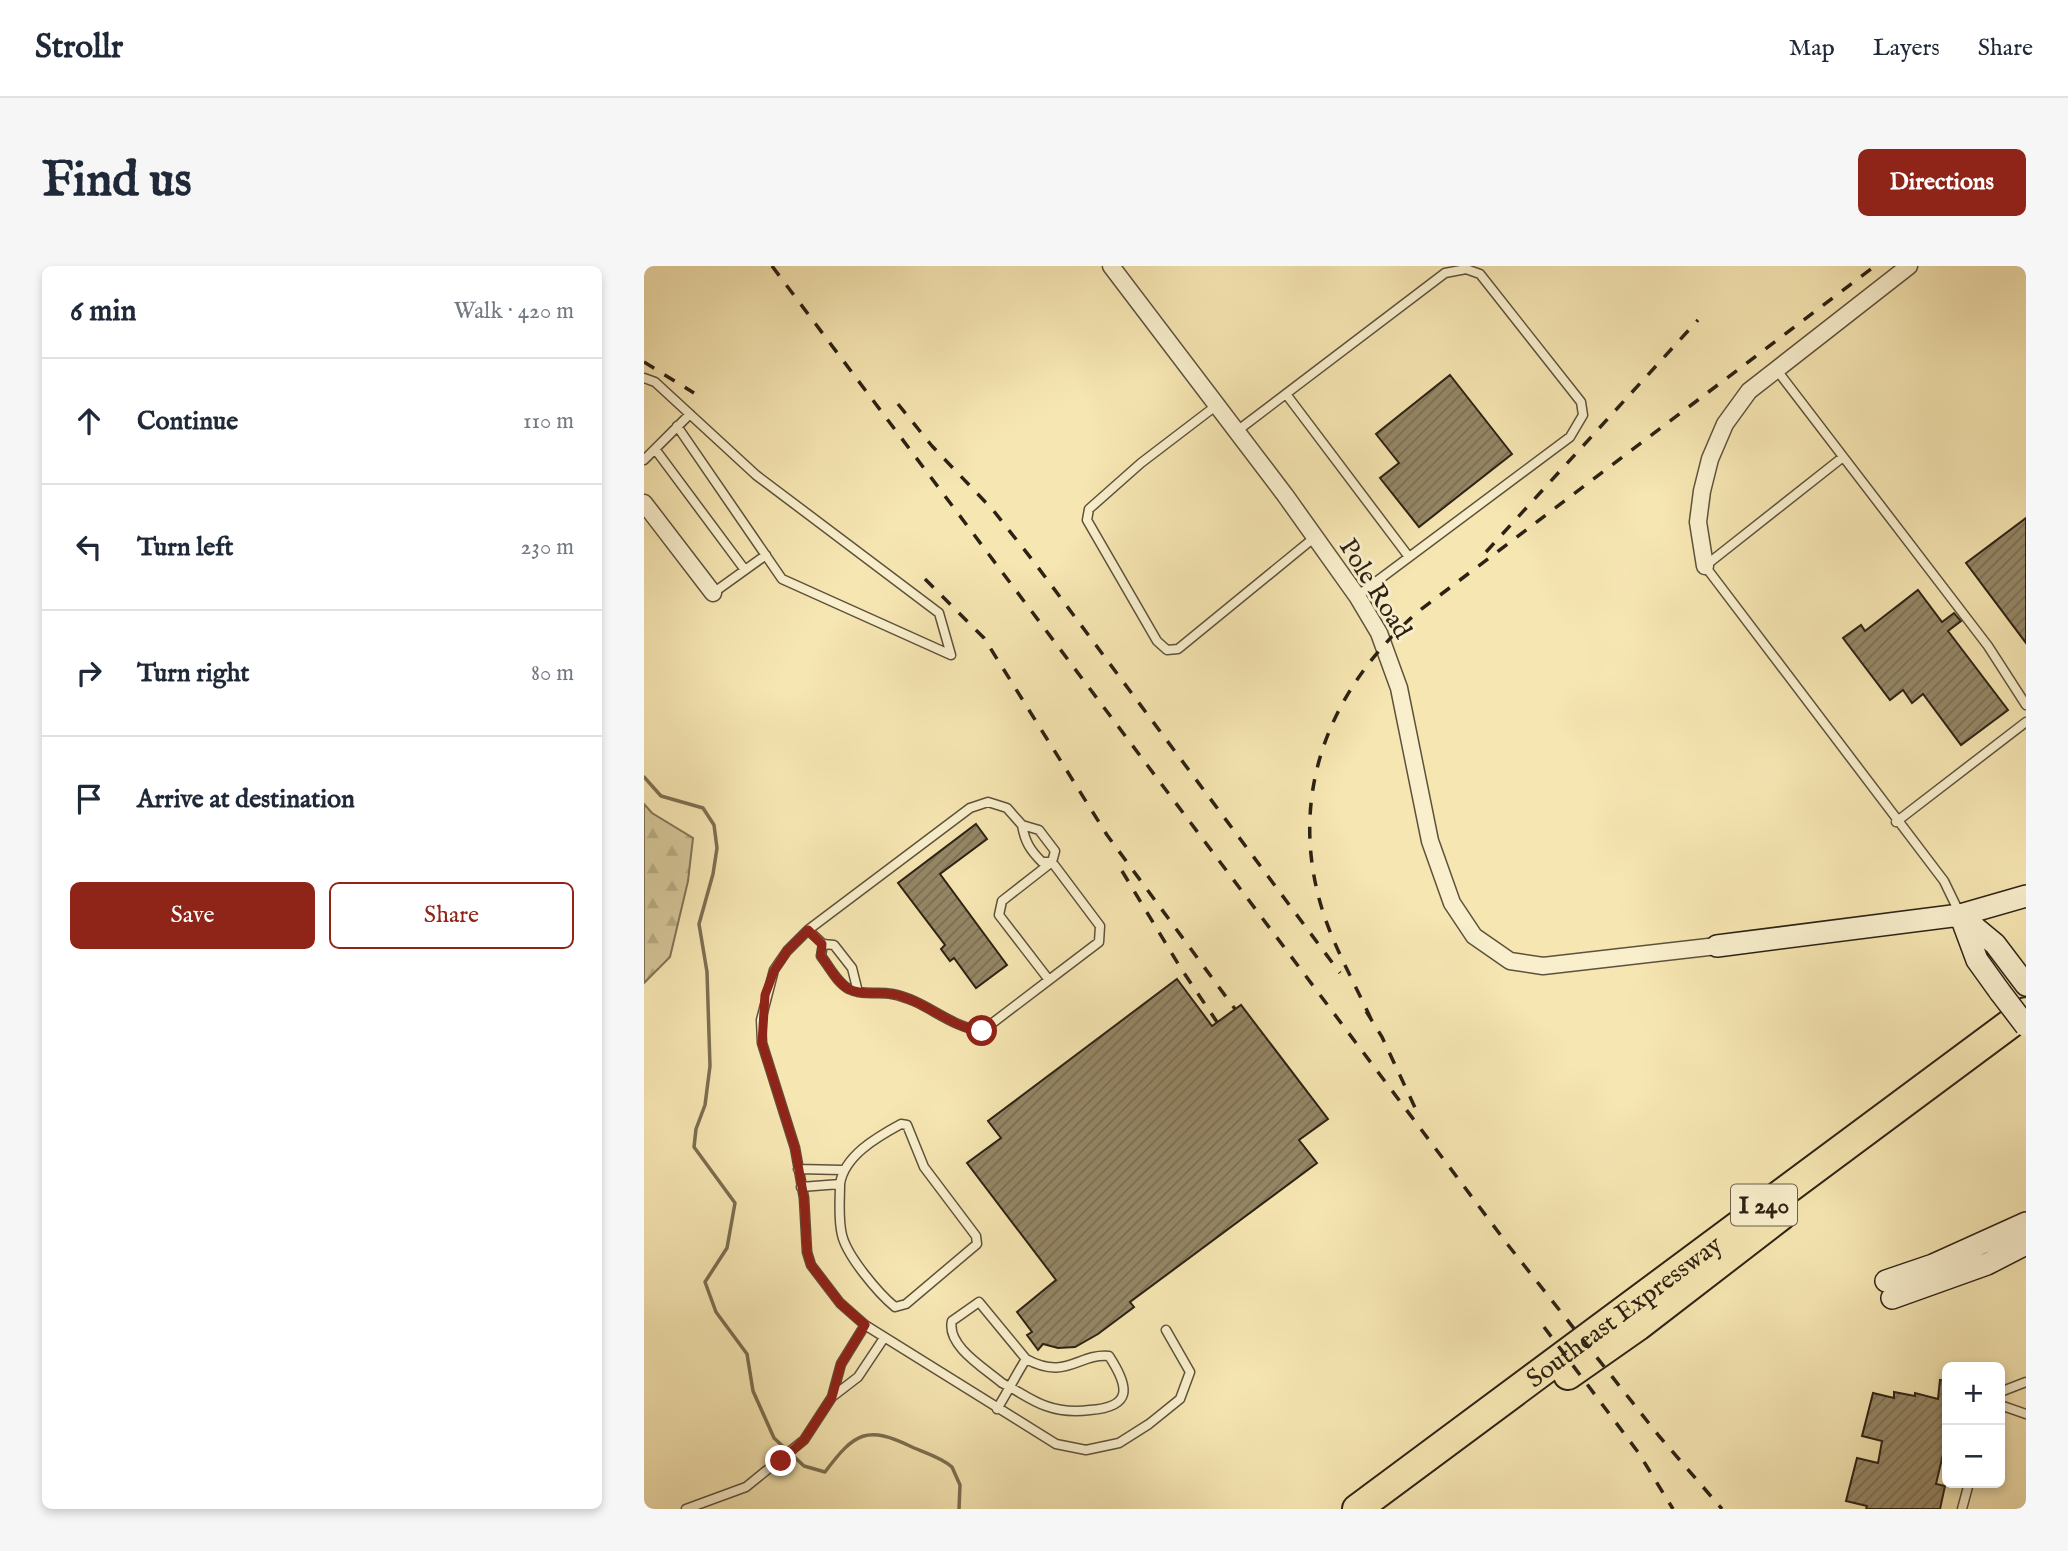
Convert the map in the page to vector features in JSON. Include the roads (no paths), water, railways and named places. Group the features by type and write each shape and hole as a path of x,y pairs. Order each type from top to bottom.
{"highway":[{"name":"Southeast Expressway","path":"1357,1509 2026,1012"},
{"name":"Southeast Expressway","path":"1389,1509 1639,1326 2026,1027"}],"main road":[{"path":"1717,947 1960,915 2026,896"},
{"path":"1960,915 1995,944 2023,981"},
{"path":"1960,915 1977,960 2026,1027"},
{"path":"2026,1223 1933,1265 1889,1289 1987,1264 2026,1244"}],"street":[{"name":"Pole Road","path":"1111,266 1315,537 1380,633 1395,671 1430,841 1452,903 1470,931 1487,948 1520,964 1557,966 1717,947"},
{"path":"1705,566 1698,522 1710,459 1725,424 1749,391 1909,266"},
{"path":"644,503 713,593"}],"lane":[{"path":"1237,431 1445,273 1466,269 1480,274 1581,402 1583,415 1570,437 1357,596"},
{"path":"1776,369 1988,646 2026,705"},
{"path":"644,377 655,382 756,475 939,613 951,655 782,579 677,426"},
{"path":"1286,394 1409,557"},
{"path":"1217,405 1132,470 1089,509 1087,520 1157,641 1167,650 1178,649 1315,537"},
{"path":"644,460 690,414"},
{"path":"655,449 745,570"},
{"path":"1843,457 1705,566 1896,822 1944,881 1960,915"},
{"path":"713,593 766,555"},
{"path":"1896,822 2026,722"},
{"path":"1052,862 1042,862 1031,851 1025,841 1022,825 1007,808 988,802 970,808 808,930 787,951 774,971 761,1020 762,1043 790,1126 801,1187 807,1252 811,1265 840,1303 865,1325 1056,1444 1086,1450 1119,1443 1181,1399 1190,1372 1166,1330"},
{"path":"1022,825 1039,830 1055,851 1052,862 1002,901 999,915 1049,980"},
{"path":"822,944 821,956 846,988 858,992 893,994 928,1007 965,1029 982,1031 1099,942 1100,926 1052,862"},
{"path":"808,930 822,944 834,945 852,968 858,992"},
{"path":"901,1124 907,1125 924,1167 976,1236 976,1244 906,1304 895,1307 885,1299 846,1247 841,1233 840,1184 842,1170 850,1160 891,1129 901,1124"},
{"path":"798,1169 842,1170"},
{"path":"801,1187 840,1184"},
{"path":"979,1301 1026,1359 1055,1368 1077,1365 1100,1355 1109,1356 1124,1387 1122,1397 1117,1406 1107,1409 1073,1412 1047,1407 1010,1387 956,1343 950,1329 952,1321 979,1301"},
{"path":"686,1509 746,1487 804,1440 832,1397 841,1364 865,1325"},
{"path":"832,1397 858,1377 884,1338"},
{"path":"998,1409 1026,1359"},
{"path":"2005,1390 2026,1382"},
{"path":"2005,1407 2026,1414"},
{"path":"1962,1509 1968,1488"}],"waterway":[{"path":"644,777 661,796 703,808 714,825 717,848 699,924 707,972 710,1066 705,1105 696,1129 694,1147 735,1203 727,1248 705,1282 716,1312 747,1354 753,1391 774,1438 804,1466 825,1472 854,1441 863,1436 884,1436 933,1456 952,1467 960,1485 959,1509"}],"railway":[{"path":"772,266 1508,1245 1659,1436 1722,1509"},
{"path":"1371,1019 1339,953 1323,912 1313,869 1310,827 1313,786 1323,747 1339,709 1361,674 1388,641 1419,611 1875,266"},
{"path":"1486,552 1698,320"},
{"path":"644,362 694,393"},
{"path":"898,404 932,446 993,510 1034,562 1340,973"},
{"path":"925,579 984,638 1107,835 1235,1009"},
{"path":"1122,871 1217,1022"},
{"path":"1366,1011 1382,1037 1418,1114"},
{"path":"1544,1327 1638,1452 1673,1509"}]}
